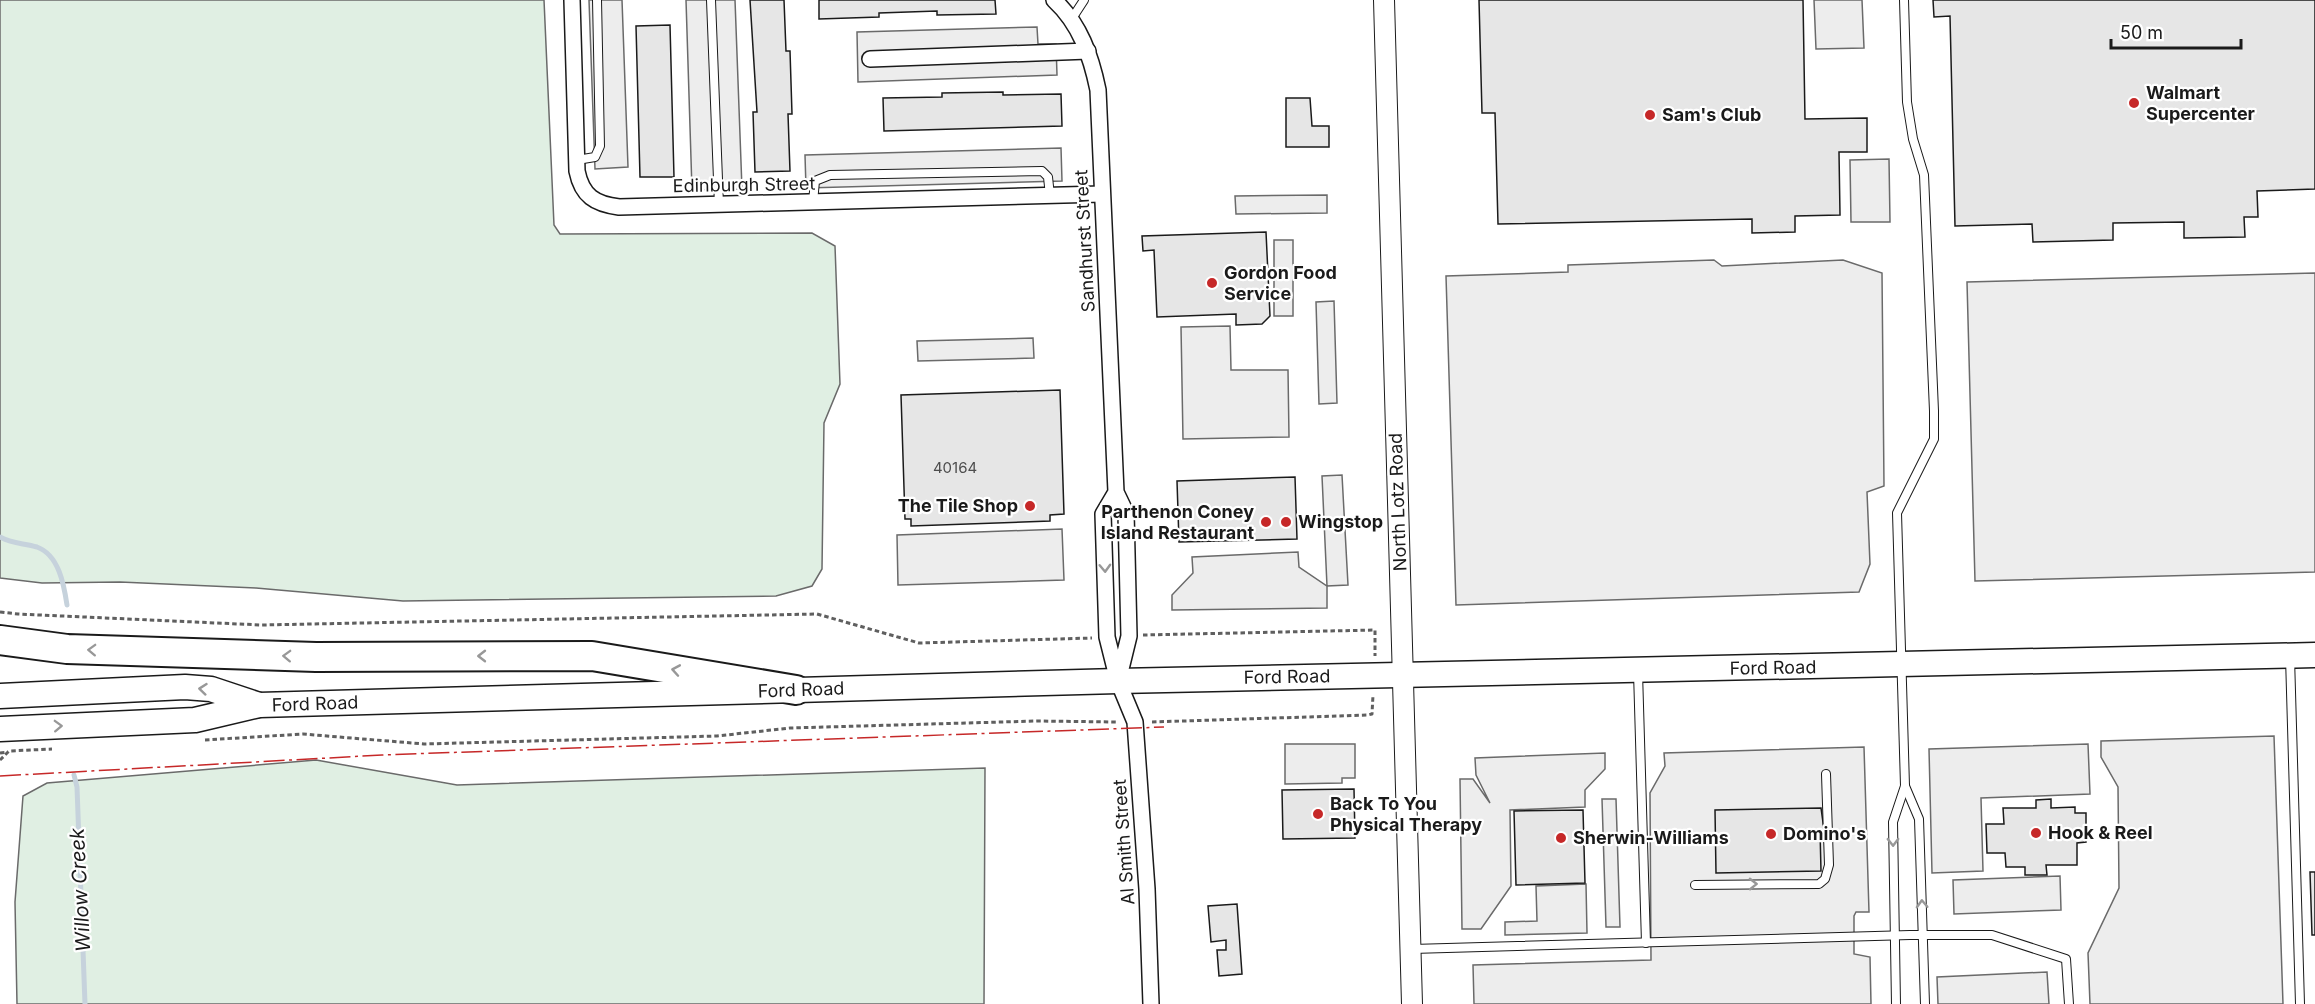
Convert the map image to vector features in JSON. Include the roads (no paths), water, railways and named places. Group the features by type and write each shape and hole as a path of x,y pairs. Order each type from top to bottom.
{"highway":[{"path":"0,640 67,649 316,657 592,656 796,690"}],"main road":[{"name":"Ford Road","path":"0,729 195,720 259,705 1118,681 2315,655"},
{"name":"Ford Road","path":"0,696 185,687 212,689 259,705"}],"street":[{"name":"Edinburgh Street","path":"572,0 577,171 582,188 591,199 604,206 1102,194"},
{"name":"Sandhurst Street","path":"1054,0 1071,20 1088,51 1098,90 1116,492 1126,513 1129,636 1118,681"},
{"name":"North Lotz Road","path":"1384,0 1412,1004"},
{"path":"870,59 1088,51"},
{"name":"Sandhurst Street","path":"1116,492 1103,514 1107,637 1118,681"},
{"name":"Al Smith Street","path":"1118,681 1135,722 1147,889 1151,1004"}],"lane":[{"path":"577,160 595,157 600,146 597,0"},
{"path":"711,0 719,205"},
{"path":"1071,20 1084,0"},
{"path":"1896,1004 1893,822 1905,786 1897,513 1934,438 1924,175 1912,139 1907,102 1904,0"},
{"path":"813,202 815,181 830,176 1042,171 1048,177 1050,196"},
{"path":"2290,656 2300,1004"},
{"path":"1638,671 1646,943"},
{"path":"1695,885 1820,884 1826,879 1829,865 1826,774"},
{"path":"1905,786 1919,819 1925,1004"},
{"path":"1411,949 1992,935 2066,958 2069,1004"}],"waterway":[{"name":"Willow Creek","path":"0,537 37,547 51,557 59,572 67,605"},
{"name":"Willow Creek","path":"74,775 77,787 85,1004"}],"place":[{"name":"Walmart Supercenter","path":"2134,103"},
{"name":"Sam's Club","path":"1650,115"},
{"name":"Gordon Food Service","path":"1212,283"},
{"name":"The Tile Shop","path":"1030,506"},
{"name":"Parthenon Coney Island Restaurant","path":"1266,522"},
{"name":"Wingstop","path":"1286,522"},
{"name":"Back To You Physical Therapy","path":"1318,814"},
{"name":"Hook & Reel","path":"2036,833"},
{"name":"Domino's","path":"1771,834"},
{"name":"Sherwin-Williams","path":"1561,838"}]}
